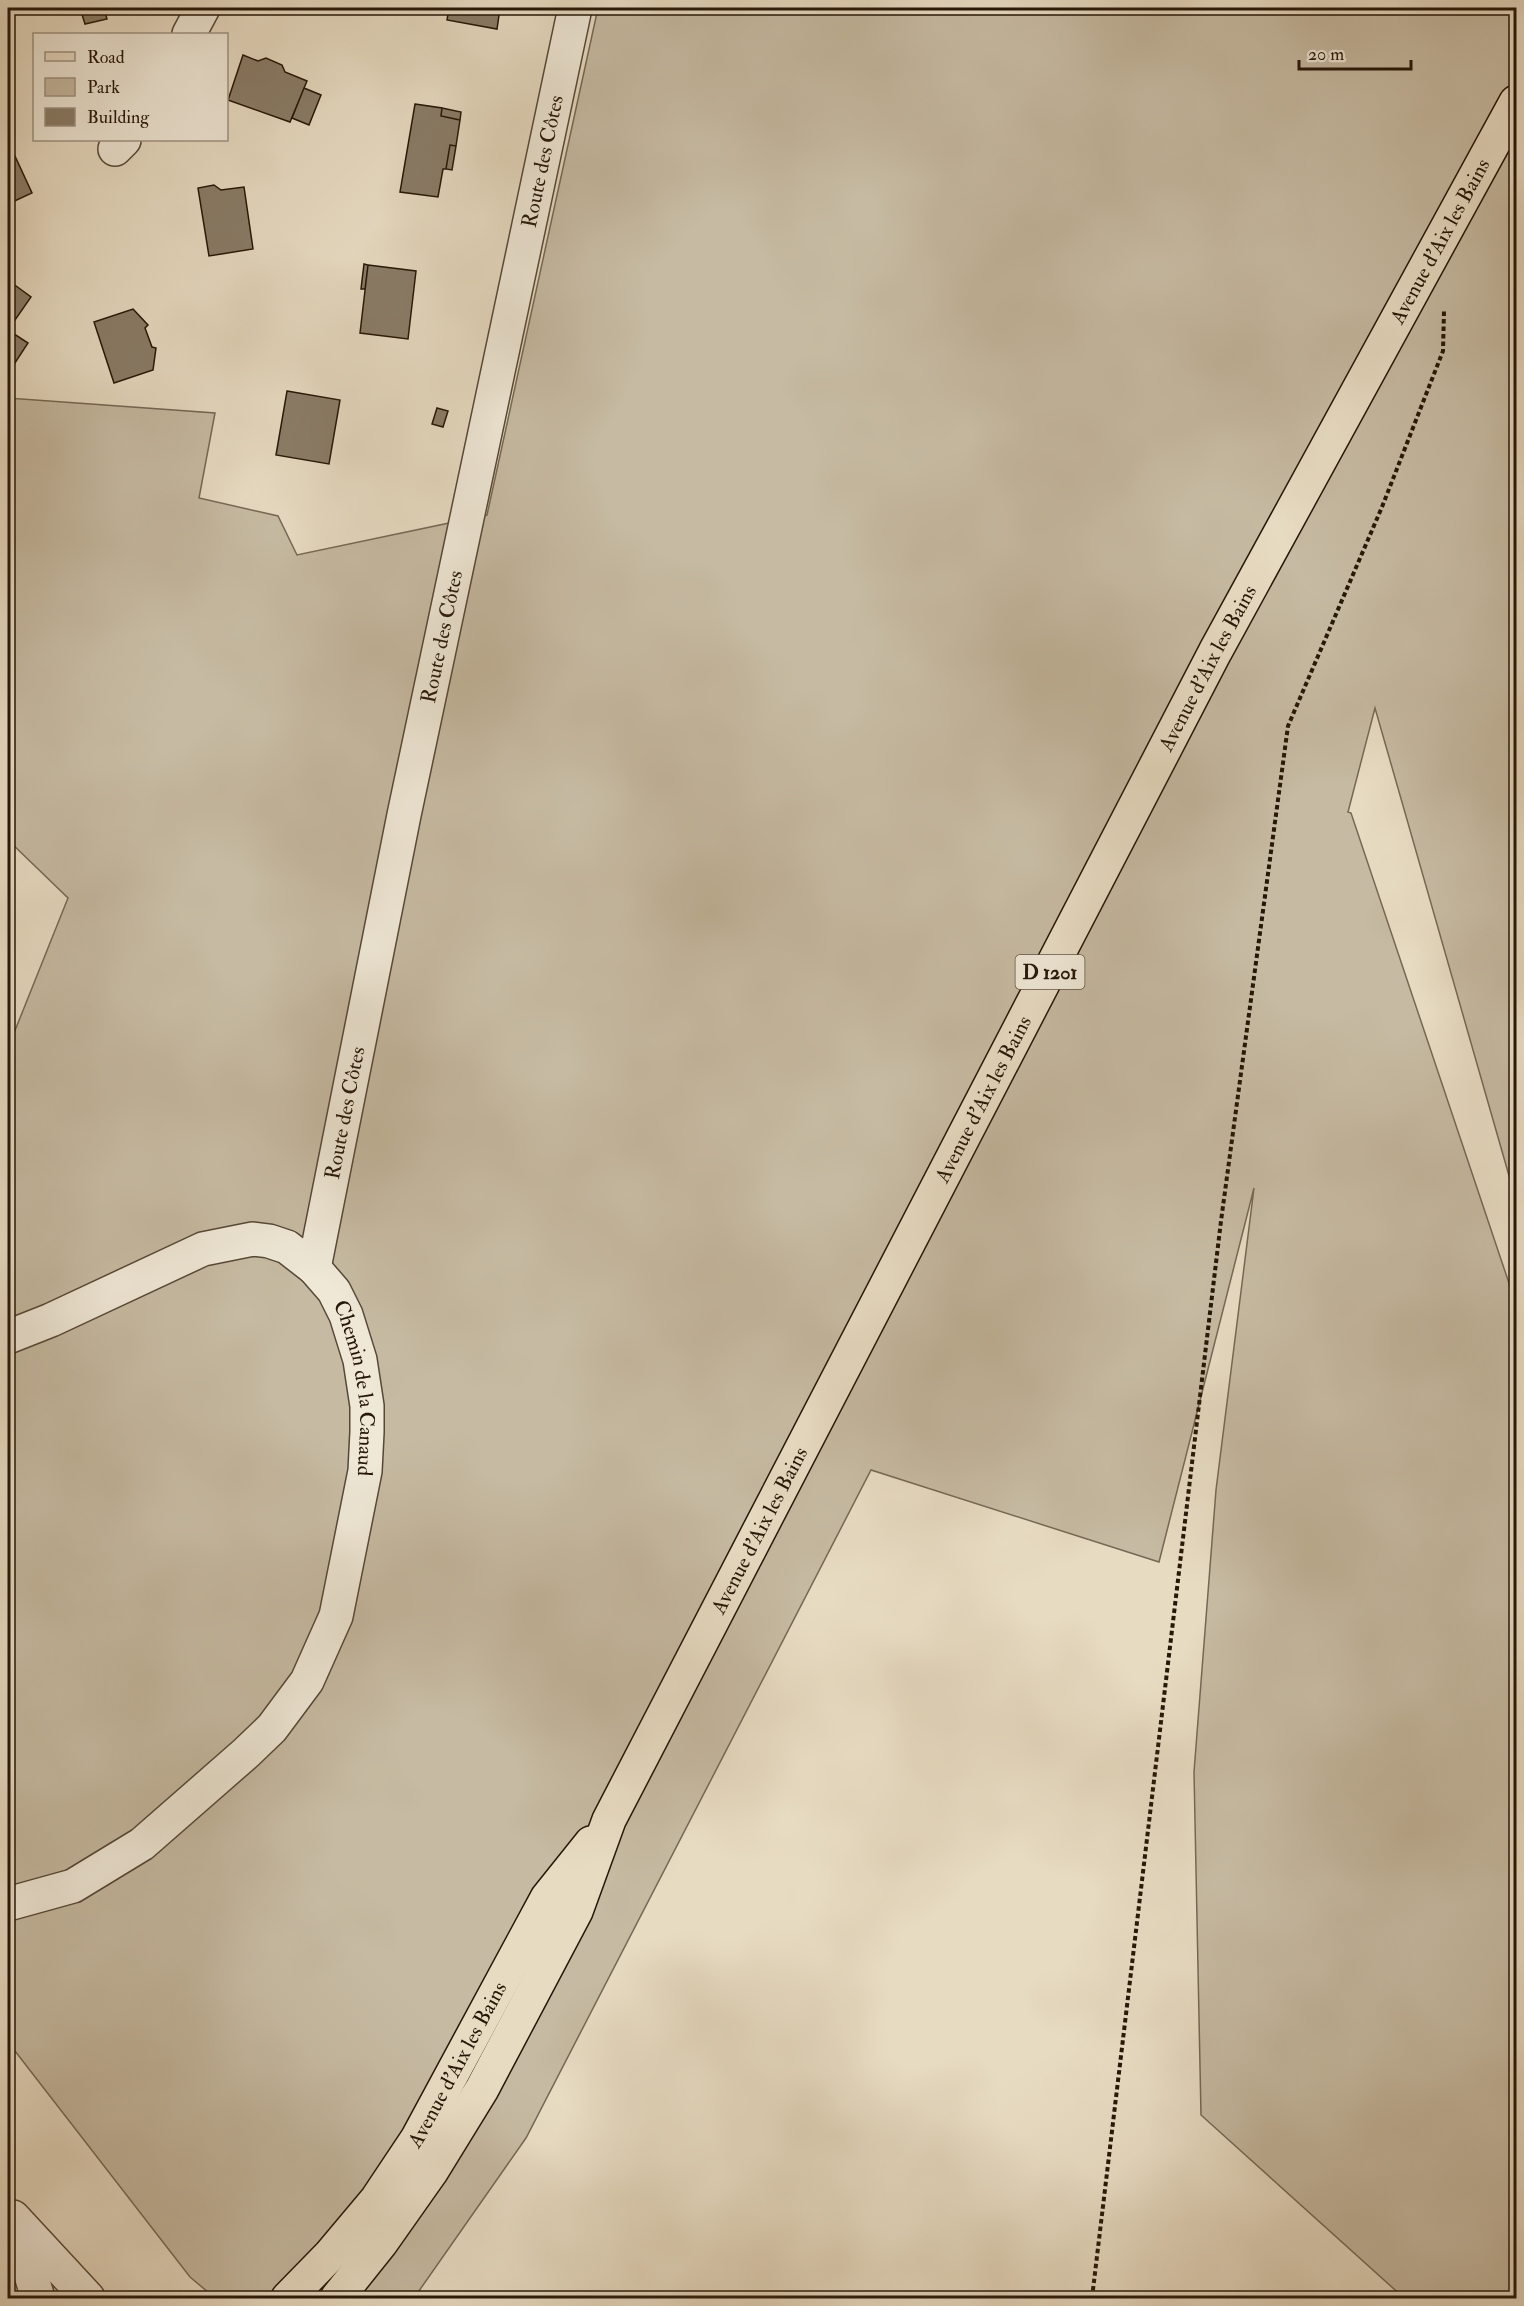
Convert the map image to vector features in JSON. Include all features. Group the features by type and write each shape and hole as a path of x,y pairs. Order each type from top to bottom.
{"main road":[{"name":"Avenue d'Aix les Bains","path":"337,2298 381,2243 431,2172 482,2089 576,1911 609,1820 1215,652 1509,115 1516,96"},
{"name":"Avenue d'Aix les Bains","path":"288,2298 330,2255 376,2199 417,2139 547,1898 609,1820"}],"street":[{"path":"190,33 203,8"},
{"name":"Route des Côtes","path":"314,1268 404,815 575,8"},
{"name":"Chemin de la Canaud","path":"8,1337 51,1320 203,1249 228,1242 269,1240 286,1247 314,1268 334,1291 345,1315 360,1360 367,1406 365,1471 336,1616 307,1681 272,1728 142,1844 73,1886 8,1904"},
{"path":"10,2212 38,2298"},
{"path":"10,2212 88,2298"}],"path":[{"path":"1092,2298 1221,1221 1288,726 1382,507 1443,351 1444,306"}],"green space":[{"path":"598,8 1516,8 1516,1200 1375,708 1348,812 1351,813 1516,1304 1516,2298 1404,2298 1201,2115 1194,1772 1216,1490 1254,1188 1159,1562 871,1470 526,2138 414,2298 215,2298 190,2277 8,2042 8,1048 68,898 8,840 8,398 215,413 199,498 278,516 297,555 487,515"}],"building":[{"path":"80,8 104,8 107,19 85,24"},
{"path":"449,8 500,8 497,29 447,20"},
{"path":"243,55 258,61 266,58 282,65 285,72 307,81 290,122 228,100"},
{"path":"304,88 321,95 309,125 292,118"},
{"path":"415,104 442,108 441,116 460,120 456,146 450,145 438,197 400,192"},
{"path":"442,108 461,112 460,120 441,116"},
{"path":"8,141 32,193 8,204"},
{"path":"450,145 456,146 452,170 446,169"},
{"path":"214,185 221,190 244,187 253,249 209,256 198,188"},
{"path":"364,264 368,265 365,289 361,289"},
{"path":"368,265 416,271 408,339 360,333"},
{"path":"12,283 31,297 8,330 8,285"},
{"path":"133,309 148,325 145,328 152,347 156,348 153,370 114,383 94,322"},
{"path":"8,330 28,343 11,369 8,367"},
{"path":"287,391 340,400 329,464 276,455"},
{"path":"437,408 448,411 443,427 432,424"}]}
